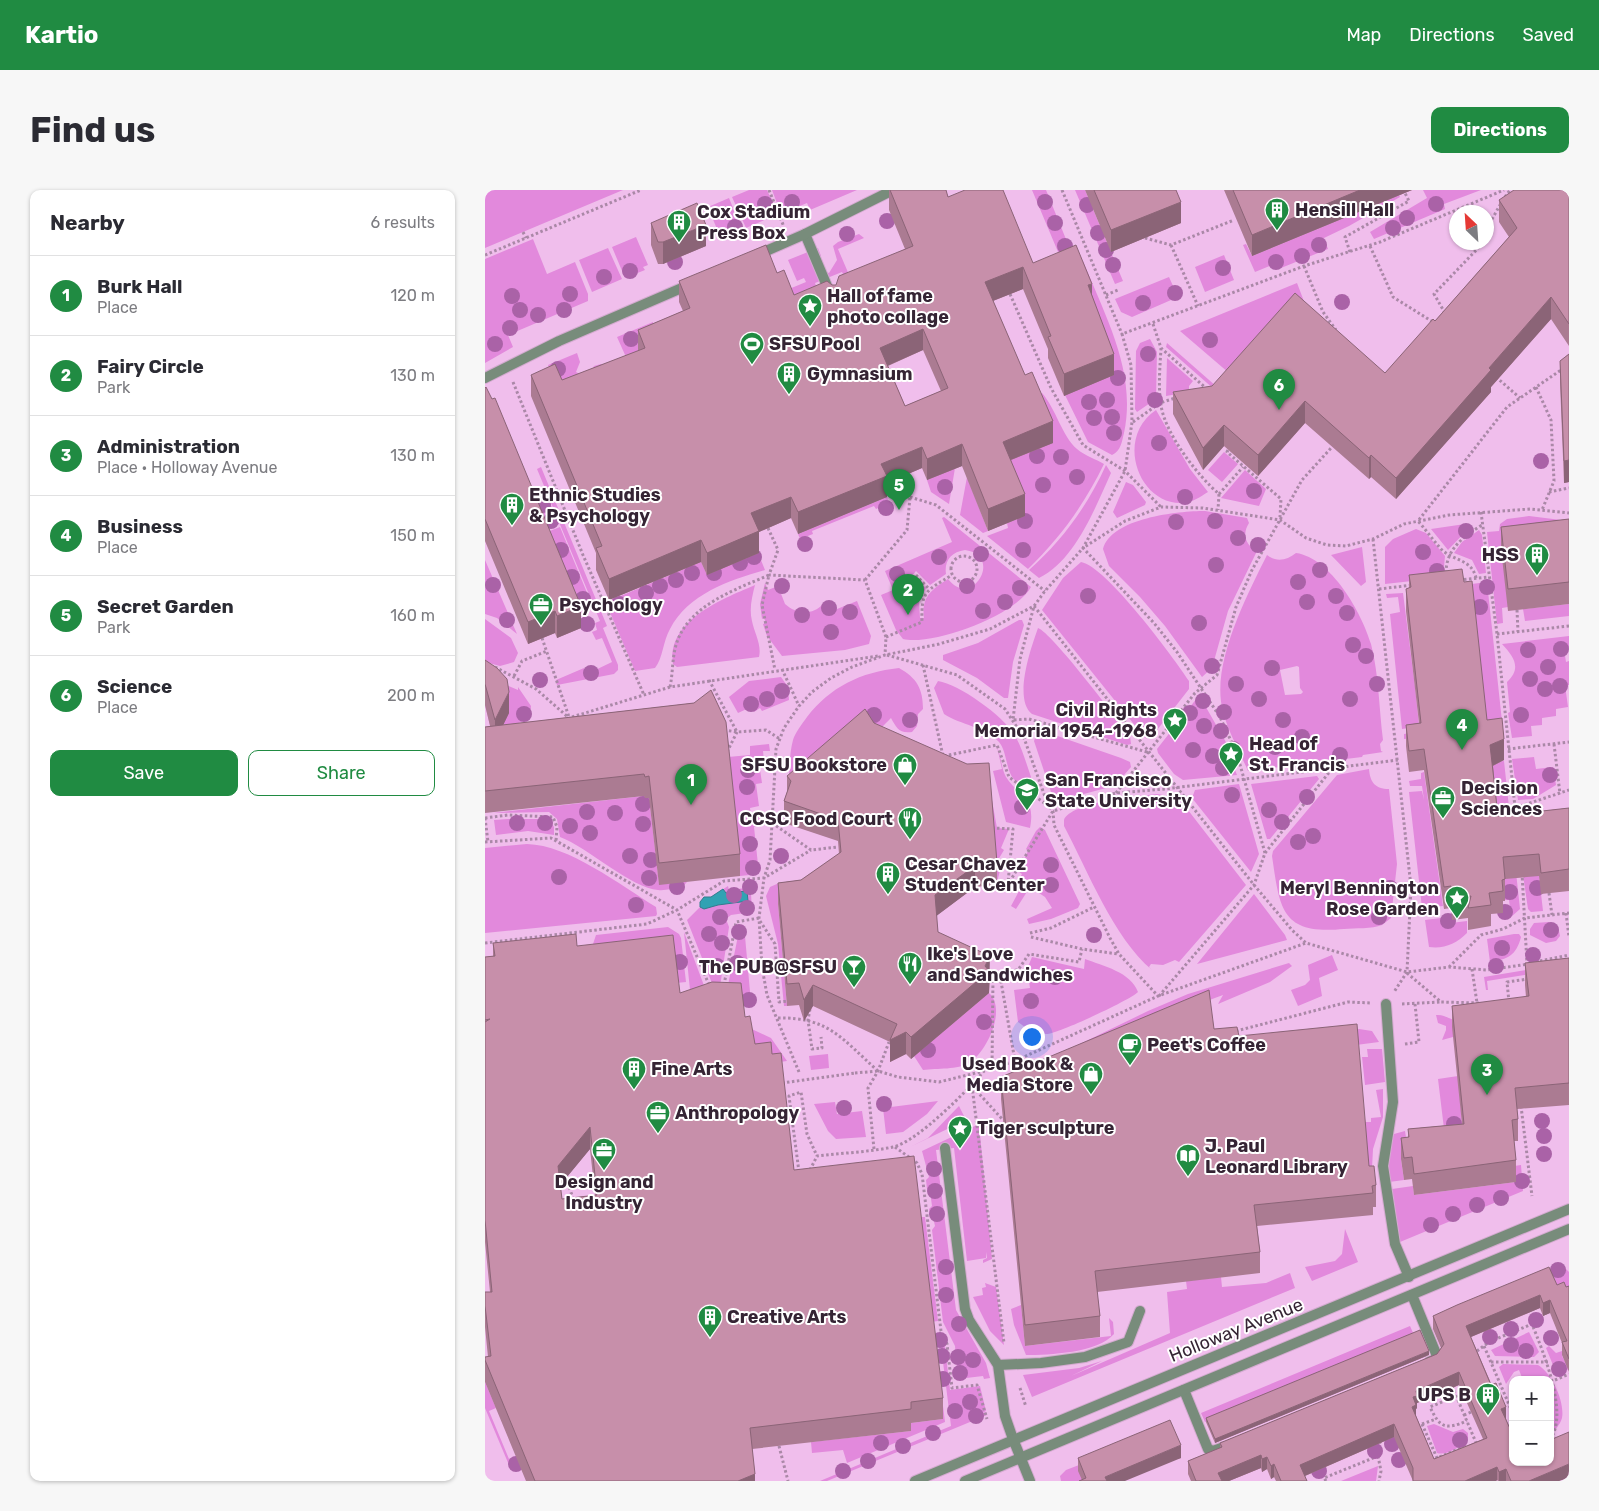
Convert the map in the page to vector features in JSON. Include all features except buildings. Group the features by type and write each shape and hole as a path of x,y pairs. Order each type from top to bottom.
{"street":[{"path":"745,260 805,234 893,190"},
{"path":"805,234 833,300"},
{"path":"485,378 506,366 701,280"},
{"path":"1386,1004 1387,1048 1393,1102 1383,1166 1395,1244 1409,1276"},
{"path":"945,1148 965,1309 969,1320 998,1365 1005,1416 1030,1481"},
{"name":"Holloway Avenue","path":"915,1481 1569,1209"},
{"name":"Holloway Avenue","path":"965,1481 1569,1229"},
{"path":"1412,1295 1437,1356 1434,1360 1418,1367"},
{"path":"998,1365 1041,1363 1085,1356 1128,1342 1140,1311"},
{"path":"1184,1390 1210,1451 1231,1444"}],"path":[{"path":"485,256 641,190"},
{"path":"769,190 779,214"},
{"path":"1013,720 1020,659 1034,606 1083,548 1125,471 1132,422 1131,365 1122,334 1062,190"},
{"path":"1122,334 1304,266 1369,246 1504,190"},
{"path":"1494,217 1510,190"},
{"path":"1350,252 1345,237 1409,201 1405,193"},
{"path":"1145,238 1171,245 1234,220"},
{"path":"523,232 525,238"},
{"path":"1171,245 1198,306"},
{"path":"1369,246 1393,297 1435,323"},
{"path":"1451,321 1434,294 1476,250"},
{"path":"1304,266 1323,312 1336,330 1333,335"},
{"path":"1106,295 1118,290"},
{"path":"1010,294 1051,388 1083,445 1125,471 1161,507"},
{"path":"1152,323 1161,348 1160,403 1162,413 1190,463 1199,475 1219,494"},
{"path":"1161,348 1211,393 1204,394"},
{"path":"1419,521 1507,407 1569,364"},
{"path":"506,366 583,555 643,694"},
{"path":"1492,373 1520,398"},
{"path":"1536,387 1551,420 1554,481 1542,510"},
{"path":"1132,422 1160,403 1180,397"},
{"path":"1116,793 1189,699 1217,675 1236,607 1252,570 1302,480 1332,447"},
{"path":"1229,450 1227,452 1281,499 1280,520"},
{"path":"865,580 907,530 910,497 896,466"},
{"path":"1218,510 1219,494 1243,467"},
{"path":"1549,492 1569,488"},
{"path":"910,497 936,505 1045,591"},
{"path":"1083,548 1125,521 1161,507 1218,510 1280,520 1306,538 1327,545 1346,546 1373,538 1404,524 1449,515 1542,510 1569,513"},
{"path":"1481,512 1497,634 1517,826"},
{"path":"1419,521 1442,550 1468,563 1475,572 1476,578"},
{"path":"1446,576 1449,554 1465,536 1482,525"},
{"path":"769,528 777,550 762,605 775,670"},
{"path":"1373,538 1411,887 1407,972 1386,1004"},
{"path":"1083,548 1154,623 1202,688 1230,736 1265,853"},
{"path":"959,557 971,558 976,565 977,573 970,581 958,581 952,575 951,565 959,557"},
{"path":"916,575 929,589"},
{"path":"886,637 922,622 921,602 929,589 952,575"},
{"path":"670,687 677,643 685,628 696,615 720,596 769,576 865,580"},
{"path":"1456,580 1489,577"},
{"path":"865,580 886,637 885,655"},
{"path":"1379,589 1418,584"},
{"path":"559,720 670,687 885,655 939,644 990,628 1034,606"},
{"path":"1034,606 1254,885 1292,930 1306,943 1407,972 1449,966 1487,970 1569,955"},
{"path":"1517,610 1518,632"},
{"path":"1497,634 1569,626"},
{"path":"542,638 569,718"},
{"path":"513,676 521,661 547,651"},
{"path":"799,1072 767,995 762,967 759,919 764,878 770,860 777,749 780,739 799,706 831,678 885,655 957,675 1005,710 1013,720 1024,738 1047,805"},
{"path":"923,664 943,756"},
{"path":"492,666 536,688 569,718"},
{"path":"783,669 799,706"},
{"path":"709,680 737,732"},
{"path":"606,706 606,716"},
{"path":"1013,720 1029,719 1148,752"},
{"path":"721,729 737,732 766,730 780,739"},
{"path":"727,752 737,732"},
{"path":"1508,749 1569,742"},
{"path":"1554,744 1561,794"},
{"path":"936,763 943,756 997,745 1009,777 1053,811 1054,825 1119,954 1158,996"},
{"path":"989,828 1013,829 1007,886 1053,811 1116,793 1178,788 1398,760"},
{"path":"1158,996 1254,885 1265,853 1332,769"},
{"path":"1515,808 1569,790"},
{"path":"556,842 557,827 553,817 508,815 485,818 486,842 551,838 556,842 677,910 713,994"},
{"path":"771,823 811,850"},
{"path":"485,943 647,924 677,910 724,881 764,878 811,850 838,847"},
{"path":"1521,863 1527,964"},
{"path":"1549,893 1552,915"},
{"path":"1094,907 1072,920 1030,935 1082,949 1119,954"},
{"path":"1449,966 1481,935 1503,929 1525,918 1567,913 1569,937"},
{"path":"722,992 736,922 759,919"},
{"path":"759,919 775,944 779,1002 796,1000"},
{"path":"782,1083 878,1071 898,1077 939,1082 984,1071 1015,1061 1158,996 1306,943"},
{"path":"1014,1086 1015,1061 1000,974 1018,970 1029,954 1079,962 1082,949"},
{"path":"1472,969 1477,1003"},
{"path":"1407,972 1441,1002"},
{"path":"992,1068 993,977"},
{"path":"1509,1007 1507,982 1534,979"},
{"path":"1501,1000 1509,999"},
{"path":"1230,1033 1348,1002 1386,1004 1483,1003"},
{"path":"809,1004 808,1020 812,1049 822,1048 821,1037"},
{"path":"1387,1048 1419,1042 1415,1004"},
{"path":"778,1018 801,1018 832,1029 878,1071"},
{"path":"874,1149 868,1088 878,1071 889,1042"},
{"path":"817,1156 895,1147 931,1123 972,1086 984,1071"},
{"path":"972,1086 1003,1120"},
{"path":"972,1086 1005,1350"},
{"path":"800,1181 789,1096 801,1092 807,1134 817,1156 807,1178"},
{"path":"1520,1100 1532,1196"},
{"path":"895,1147 917,1163 922,1174 941,1331 947,1344 952,1388 977,1385 988,1422"},
{"path":"566,1178 576,1208"},
{"path":"1473,1354 1484,1346 1532,1324 1559,1388"},
{"path":"1484,1346 1509,1405"},
{"path":"1491,1362 1548,1362"},
{"path":"1555,1380 1569,1374"},
{"path":"1016,1379 1026,1407"},
{"path":"1450,1381 1477,1445"},
{"path":"1456,1396 1430,1407 1440,1424 1449,1427 1467,1421"},
{"path":"1458,1400 1465,1398"},
{"path":"1464,1415 1471,1412"},
{"path":"1417,1427 1436,1419"},
{"path":"1423,1424 1436,1457"},
{"path":"1470,1429 1477,1426"},
{"path":"1554,1435 1560,1430"},
{"path":"1421,1440 1428,1437"},
{"path":"1379,1481 1381,1471 1378,1456 1379,1443 1387,1440"},
{"path":"1463,1451 1484,1442"},
{"path":"779,1446 788,1481"},
{"path":"1429,1460 1461,1448 1467,1460"},
{"path":"1326,1481 1324,1478 1378,1456"}],"shaded area":[{"name":"San Francisco State University","path":"485,190 1569,190 1569,1481 485,1481"},
{"path":"485,190 623,190 485,248"},
{"path":"749,190 767,190 778,214 746,228 732,197"},
{"path":"772,190 857,190 810,210 807,203 781,214"},
{"path":"1032,190 1046,190 1072,254 1061,259"},
{"path":"1075,190 1085,190 1123,281 1115,284"},
{"path":"1423,190 1481,190 1444,204 1445,209 1374,239 1370,232 1427,198"},
{"path":"1399,195 1400,197 1324,238 1328,249 1281,268 1279,262 1255,272 1243,245 1246,244 1252,256"},
{"path":"729,198 742,230 721,239 708,207"},
{"path":"859,234 864,238 838,249 853,284 847,282 842,272 815,283 816,286 802,313 789,289 806,282 804,278 797,281 788,260 818,248 821,256 816,267 829,273 837,260 833,246 838,242"},
{"path":"636,237 648,265 643,267 645,270 625,278 612,247"},
{"path":"533,239 547,274 575,262 588,294 588,301 508,335 513,347 485,363 485,259"},
{"path":"608,248 622,279 592,292 579,260"},
{"path":"1224,255 1234,280 1205,292 1195,267"},
{"path":"1083,261 1117,345 1123,366 1127,410 1122,442 1112,455 1088,442 1064,393 1035,281"},
{"path":"1169,277 1178,297 1132,317 1121,312 1115,299"},
{"path":"1297,283 1310,317 1236,379 1180,331"},
{"path":"653,322 653,345 626,357 617,337"},
{"path":"1150,339 1157,352 1156,399 1137,412 1135,409 1136,351 1140,343"},
{"path":"1167,343 1217,387 1215,390 1166,347"},
{"path":"577,353 580,362 576,372 588,378 594,366 601,364 606,376 556,386 548,365"},
{"path":"1167,358 1193,381 1189,386 1189,392 1166,396"},
{"path":"1042,393 1072,444 1083,454 1104,464 1071,520 1028,569 987,536 1008,528 1007,523 1025,516 1003,463 1034,397"},
{"path":"1156,410 1190,469 1208,492 1193,500 1183,503 1167,501 1154,494 1144,482 1137,468 1134,453 1136,437 1143,422"},
{"path":"1224,452 1238,464 1222,482 1208,470"},
{"path":"1106,465 1111,473 1083,532 1063,559 1052,570 1039,578 1029,570 1073,522 1091,494"},
{"path":"541,467 607,626 603,628 618,665 618,670 614,674 557,685 556,680 584,668 587,674 612,662 602,638 596,640 592,632 597,630 595,623 600,621 537,469"},
{"path":"955,468 949,504 931,492 927,480"},
{"path":"1245,470 1266,489 1259,506 1221,498"},
{"path":"967,477 988,531 983,533 960,515"},
{"path":"1126,482 1133,485 1146,502 1145,505 1117,518 1113,512"},
{"path":"543,486 559,524 541,532 525,493"},
{"path":"887,497 889,503 876,509 874,506 812,531 813,534 800,539 798,534"},
{"path":"1205,511 1247,518 1249,523 1245,535 1246,539 1250,546 1257,551 1228,611 1212,668 1202,677 1165,626 1140,597 1109,566 1103,549 1109,538 1132,523 1163,515"},
{"path":"1529,516 1569,521 1508,607 1502,608 1503,623 1497,624 1487,532 1499,531 1500,524 1507,519"},
{"path":"944,517 1031,587 1022,598 1009,608 973,626 934,638 903,639 896,630 881,595 893,590 885,571 952,542 942,518","holes":["965,550 976,554 982,561 983,570 980,578 974,585 966,588 957,587 948,579 929,594 924,604 924,618 920,618 919,601 926,588 912,576 916,571 930,585 946,574 947,561 952,555"]},
{"path":"1470,524 1468,529 1448,550 1431,529"},
{"path":"560,527 590,600 572,607 542,534"},
{"path":"1416,529 1426,533 1445,556 1443,578 1440,578 1439,571 1430,572 1430,579 1385,584 1385,547 1393,539"},
{"path":"1479,530 1482,535 1486,573 1479,574 1472,560 1454,553 1462,542"},
{"path":"1362,547 1366,582 1361,586 1331,555"},
{"path":"758,553 765,570 711,590 688,606 670,629 655,668 635,671 609,610 611,600 701,562 707,574"},
{"path":"1296,553 1309,557 1333,576 1353,603 1367,631 1376,668 1383,740 1380,744 1381,751 1383,752 1363,755 1362,757 1248,771 1223,711 1220,693 1226,652 1241,610 1267,555 1278,560 1286,559","holes":["1299,667 1300,688 1303,692 1301,694 1285,695 1280,670"]},
{"path":"485,560 517,634 497,618 485,614"},
{"path":"1081,562 1092,567 1122,595 1155,634 1189,681 1189,689 1150,739 1145,738 1042,610 1063,578"},
{"path":"1487,582 1504,740 1487,742 1441,588"},
{"path":"765,583 768,590 778,586 785,604 799,612 809,612 823,604 827,613 857,601 871,636 869,644 845,650 782,656 767,636 763,624 766,623 764,618 762,619 760,604"},
{"path":"755,585 751,617 759,643 759,657 677,667 673,664 673,649 679,635 688,623 714,604"},
{"path":"1403,593 1421,744 1416,738 1404,739 1404,734 1416,732 1409,728 1402,729 1390,614 1400,612 1398,597 1387,598 1386,594"},
{"path":"1569,604 1569,616 1525,621 1523,609"},
{"path":"485,619 511,638 518,653 514,662 500,666 485,662"},
{"path":"1022,620 1024,625 1013,662 1008,698 1004,698 977,678 943,660 943,655 978,643"},
{"path":"1038,628 1056,644 1084,677 1130,736 1131,744 1127,745 1032,714 1027,707 1024,697 1024,685 1028,660"},
{"path":"1569,636 1569,648 1564,649 1566,662 1569,661 1569,685 1565,685 1568,707 1556,709 1556,716 1542,718 1542,725 1531,726 1532,736 1512,738 1508,713 1510,712 1507,682 1512,677 1515,663 1510,653 1502,644"},
{"path":"899,668 915,680 922,696 923,709 918,714 917,726 912,732 901,731 896,727 891,718 878,731 788,786 791,751 795,734 816,706 836,689 859,677"},
{"path":"485,676 518,690 518,687 531,706 527,718 517,724 491,729 485,705"},
{"path":"781,677 788,687 789,700 762,711 760,708 754,712 751,707 738,713 729,697 749,681"},
{"path":"938,681 947,683 968,694 991,710 1008,727 1014,734 1024,755 1031,777 1027,783 1020,783 1014,780 1005,754 999,742 993,737 980,729 944,714 934,688"},
{"path":"1197,698 1203,702 1231,751 1228,752 1237,775 1183,780 1174,774 1158,753 1157,749"},
{"path":"1043,731 1121,758 1130,762 1131,767 1118,782 1106,788 1058,801 1052,795 1034,741 1037,733"},
{"path":"769,744 770,751 763,751 764,762 759,763 762,783 756,784 759,806 750,808 751,815 760,814 761,826 754,827 759,874 740,876 728,757 750,755 750,746"},
{"path":"997,747 1006,777 1025,798 1031,810 1030,828 1006,822 993,771 1002,769"},
{"path":"1534,757 1536,769 1553,767 1556,785 1533,799 1518,800 1512,759"},
{"path":"1504,761 1520,909 1511,917 1509,900 1505,900 1490,762"},
{"path":"1369,769 1374,784 1380,788 1389,789 1397,864 1391,918 1382,925 1368,928 1323,930 1307,928 1296,923 1287,915 1282,904 1275,875 1273,851 1337,775"},
{"path":"1424,772 1443,906 1422,908 1409,792 1422,791 1424,800 1422,786 1410,786 1409,781 1421,779 1421,773"},
{"path":"1317,776 1319,779 1270,839 1267,839 1251,784"},
{"path":"989,784 997,828 1009,829 1001,848 1004,850 998,860 1002,863 997,882"},
{"path":"1239,784 1259,854 1251,872 1192,798 1195,790"},
{"path":"1157,794 1181,801 1246,885 1179,962 1175,960 1163,965 1151,964 1149,967 1138,956 1113,922 1064,826 1064,820 1069,814 1079,809 1091,804"},
{"path":"644,796 649,798 659,884 687,882 681,888 661,890 648,888 636,883 583,849 560,837 557,819 549,812 493,813"},
{"path":"549,819 554,827 554,835 528,831 496,835 494,820"},
{"path":"1040,827 1045,830 1080,904 1078,908 1051,919 1029,924 1027,919 1052,908 1045,897 1030,887 1016,909 1011,906 1019,891 1016,889 1021,881 1019,879 1022,874 1019,872 1025,863 1023,861 1028,851 1026,849"},
{"path":"527,844 560,851 594,868 656,907 656,916 485,933 485,848"},
{"path":"1523,875 1539,876 1543,911 1531,912 1528,909"},
{"path":"779,883 778,904 787,1006 784,1006 778,944 766,896 770,887"},
{"path":"728,886 729,890 754,887 754,893 751,893 752,912 731,915 726,919 729,927 719,993 715,991 687,920 700,907 702,899 711,897"},
{"path":"723,889 726,893 747,891 748,901 704,909 700,907 700,902 704,897 711,897"},
{"path":"1254,894 1287,940 1197,964"},
{"path":"1441,918 1443,924 1467,921 1467,933 1449,945 1429,947 1425,920"},
{"path":"1549,922 1558,926 1560,936 1556,941 1546,943 1530,935 1530,929 1534,923"},
{"path":"744,925 751,1003 692,1009 684,932 709,999 726,995 740,926"},
{"path":"668,927 679,934 681,938 686,982 676,983 592,947 596,935"},
{"path":"1519,934 1521,937 1514,952 1502,960 1490,962 1487,939"},
{"path":"1332,955 1338,970 1319,978 1322,996 1298,1006 1291,990 1305,985 1310,980 1308,965"},
{"path":"1032,957 1084,969 1085,959 1108,967 1123,975 1129,979 1138,992 1109,1009 1064,1029 1046,1034 1034,1032 1018,1022 1014,990 1030,988 1027,969"},
{"path":"1289,963 1292,966 1270,982 1218,1004 1223,995 1045,1061 1148,1011 1188,994"},
{"path":"1569,963 1569,968 1487,981 1488,990 1486,990 1484,977"},
{"path":"989,993 994,1000 996,1009 993,1030 976,1057 969,1063 959,1067 923,1070 914,1056"},
{"path":"1436,1015 1457,1020 1453,1037 1442,1040 1446,1026 1438,1023"},
{"path":"743,1025 771,1038 787,1061 759,1065"},
{"path":"1359,1029 1372,1031 1379,1042 1356,1045 1347,1033"},
{"path":"1367,1049 1382,1049 1385,1082 1365,1085 1362,1057 1368,1057"},
{"path":"828,1054 829,1068 811,1070 809,1056"},
{"path":"1458,1076 1463,1135 1445,1137 1438,1079"},
{"path":"1383,1089 1383,1117 1373,1149 1371,1188 1363,1122 1371,1122 1371,1118 1381,1117 1376,1090"},
{"path":"938,1101 927,1114 903,1132 886,1134 883,1108"},
{"path":"835,1102 837,1114 862,1111 866,1137 836,1139 828,1131 814,1104"},
{"path":"959,1106 966,1120 910,1147 928,1138"},
{"path":"979,1124 992,1259 983,1263 983,1260 987,1258 987,1252 986,1258 967,1261 954,1148 936,1150 956,1310 986,1363 990,1378 984,1379 983,1376 958,1379 955,1346 943,1322 932,1230 935,1226 929,1209 932,1206 926,1180 929,1177 922,1151"},
{"path":"1405,1131 1408,1150 1401,1160 1404,1180 1389,1182 1388,1149 1394,1134"},
{"path":"1521,1165 1523,1191 1400,1242 1392,1189 1413,1186 1414,1195 1516,1182 1514,1166"},
{"path":"919,1217 925,1217 938,1321 931,1322"},
{"path":"1345,1229 1358,1262 1312,1281 1305,1267 1335,1261 1342,1254"},
{"path":"1557,1266 1564,1267 1569,1272 1569,1299 1530,1277"},
{"path":"1290,1273 1295,1288 1032,1397 1023,1375 1079,1368 1102,1361 1071,1376 1170,1333 1167,1292 1187,1289 1186,1281 1221,1277 1222,1287 1266,1283"},
{"path":"985,1283 996,1287 1004,1345 990,1331 973,1297 983,1295 982,1288 986,1287"},
{"path":"1021,1305 1025,1346 1111,1336 1109,1318 1113,1322 1114,1334 1107,1340 1097,1345 1073,1352 1026,1355 1014,1325 1011,1309"},
{"path":"933,1325 945,1422 847,1463 843,1450 812,1453 811,1442 911,1431 911,1423 943,1419"},
{"path":"1410,1326 1414,1335 1205,1422 1201,1413"},
{"path":"1529,1332 1539,1352 1534,1357 1495,1356 1491,1350"},
{"path":"940,1338 945,1347 950,1390 980,1386 986,1411 976,1416 986,1412 987,1415 827,1481 820,1481 951,1426"},
{"path":"1549,1346 1556,1353 1565,1350 1562,1356 1569,1369 1560,1373 1555,1370 1546,1348"},
{"path":"1503,1364 1538,1365 1549,1376 1521,1376 1519,1370 1509,1376 1506,1384 1499,1367"},
{"path":"485,1382 496,1408 489,1411 509,1459 516,1457 520,1467 511,1470 485,1408"},
{"path":"1554,1383 1562,1411 1562,1418 1555,1429"},
{"path":"1434,1424 1453,1432 1463,1429 1468,1433 1468,1439 1450,1452 1437,1453 1427,1426"},
{"path":"1092,1460 1082,1481 1061,1481 1060,1476 1066,1470"},
{"path":"1378,1466 1376,1481 1341,1481"}],"place":[{"name":"Hensill Hall","path":"1277,231"},
{"name":"Cox Stadium Press Box","path":"679,243"},
{"name":"Hall of fame photo collage","path":"810,327"},
{"name":"SFSU Pool","path":"752,365"},
{"name":"Gymnasium","path":"789,395"},
{"name":"Science","path":"1279,410"},
{"name":"Secret Garden","path":"899,510"},
{"name":"Ethnic Studies & Psychology","path":"512,526"},
{"name":"HSS","path":"1537,576"},
{"name":"Fairy Circle","path":"908,615"},
{"name":"Psychology","path":"541,626"},
{"name":"Civil Rights Memorial 1954-1968","path":"1175,741"},
{"name":"Business","path":"1462,750"},
{"name":"Head of St. Francis","path":"1231,775"},
{"name":"SFSU Bookstore","path":"905,786"},
{"name":"Burk Hall","path":"691,805"},
{"name":"San Francisco State University","path":"1027,811"},
{"name":"Decision Sciences","path":"1443,819"},
{"name":"CCSC Food Court","path":"910,840"},
{"name":"Cesar Chavez Student Center","path":"888,895"},
{"name":"Meryl Bennington Rose Garden","path":"1457,919"},
{"name":"Ike's Love and Sandwiches","path":"910,985"},
{"name":"The PUB@SFSU","path":"854,988"},
{"name":"Peet's Coffee","path":"1130,1066"},
{"name":"Fine Arts","path":"634,1090"},
{"name":"Used Book & Media Store","path":"1091,1095"},
{"name":"Administration","path":"1487,1095"},
{"name":"Anthropology","path":"658,1134"},
{"name":"Tiger sculpture","path":"960,1149"},
{"name":"Design and Industry","path":"604,1171"},
{"name":"J. Paul Leonard Library","path":"1188,1177"},
{"name":"Creative Arts","path":"710,1338"},
{"name":"UPS B","path":"1488,1416"}]}
